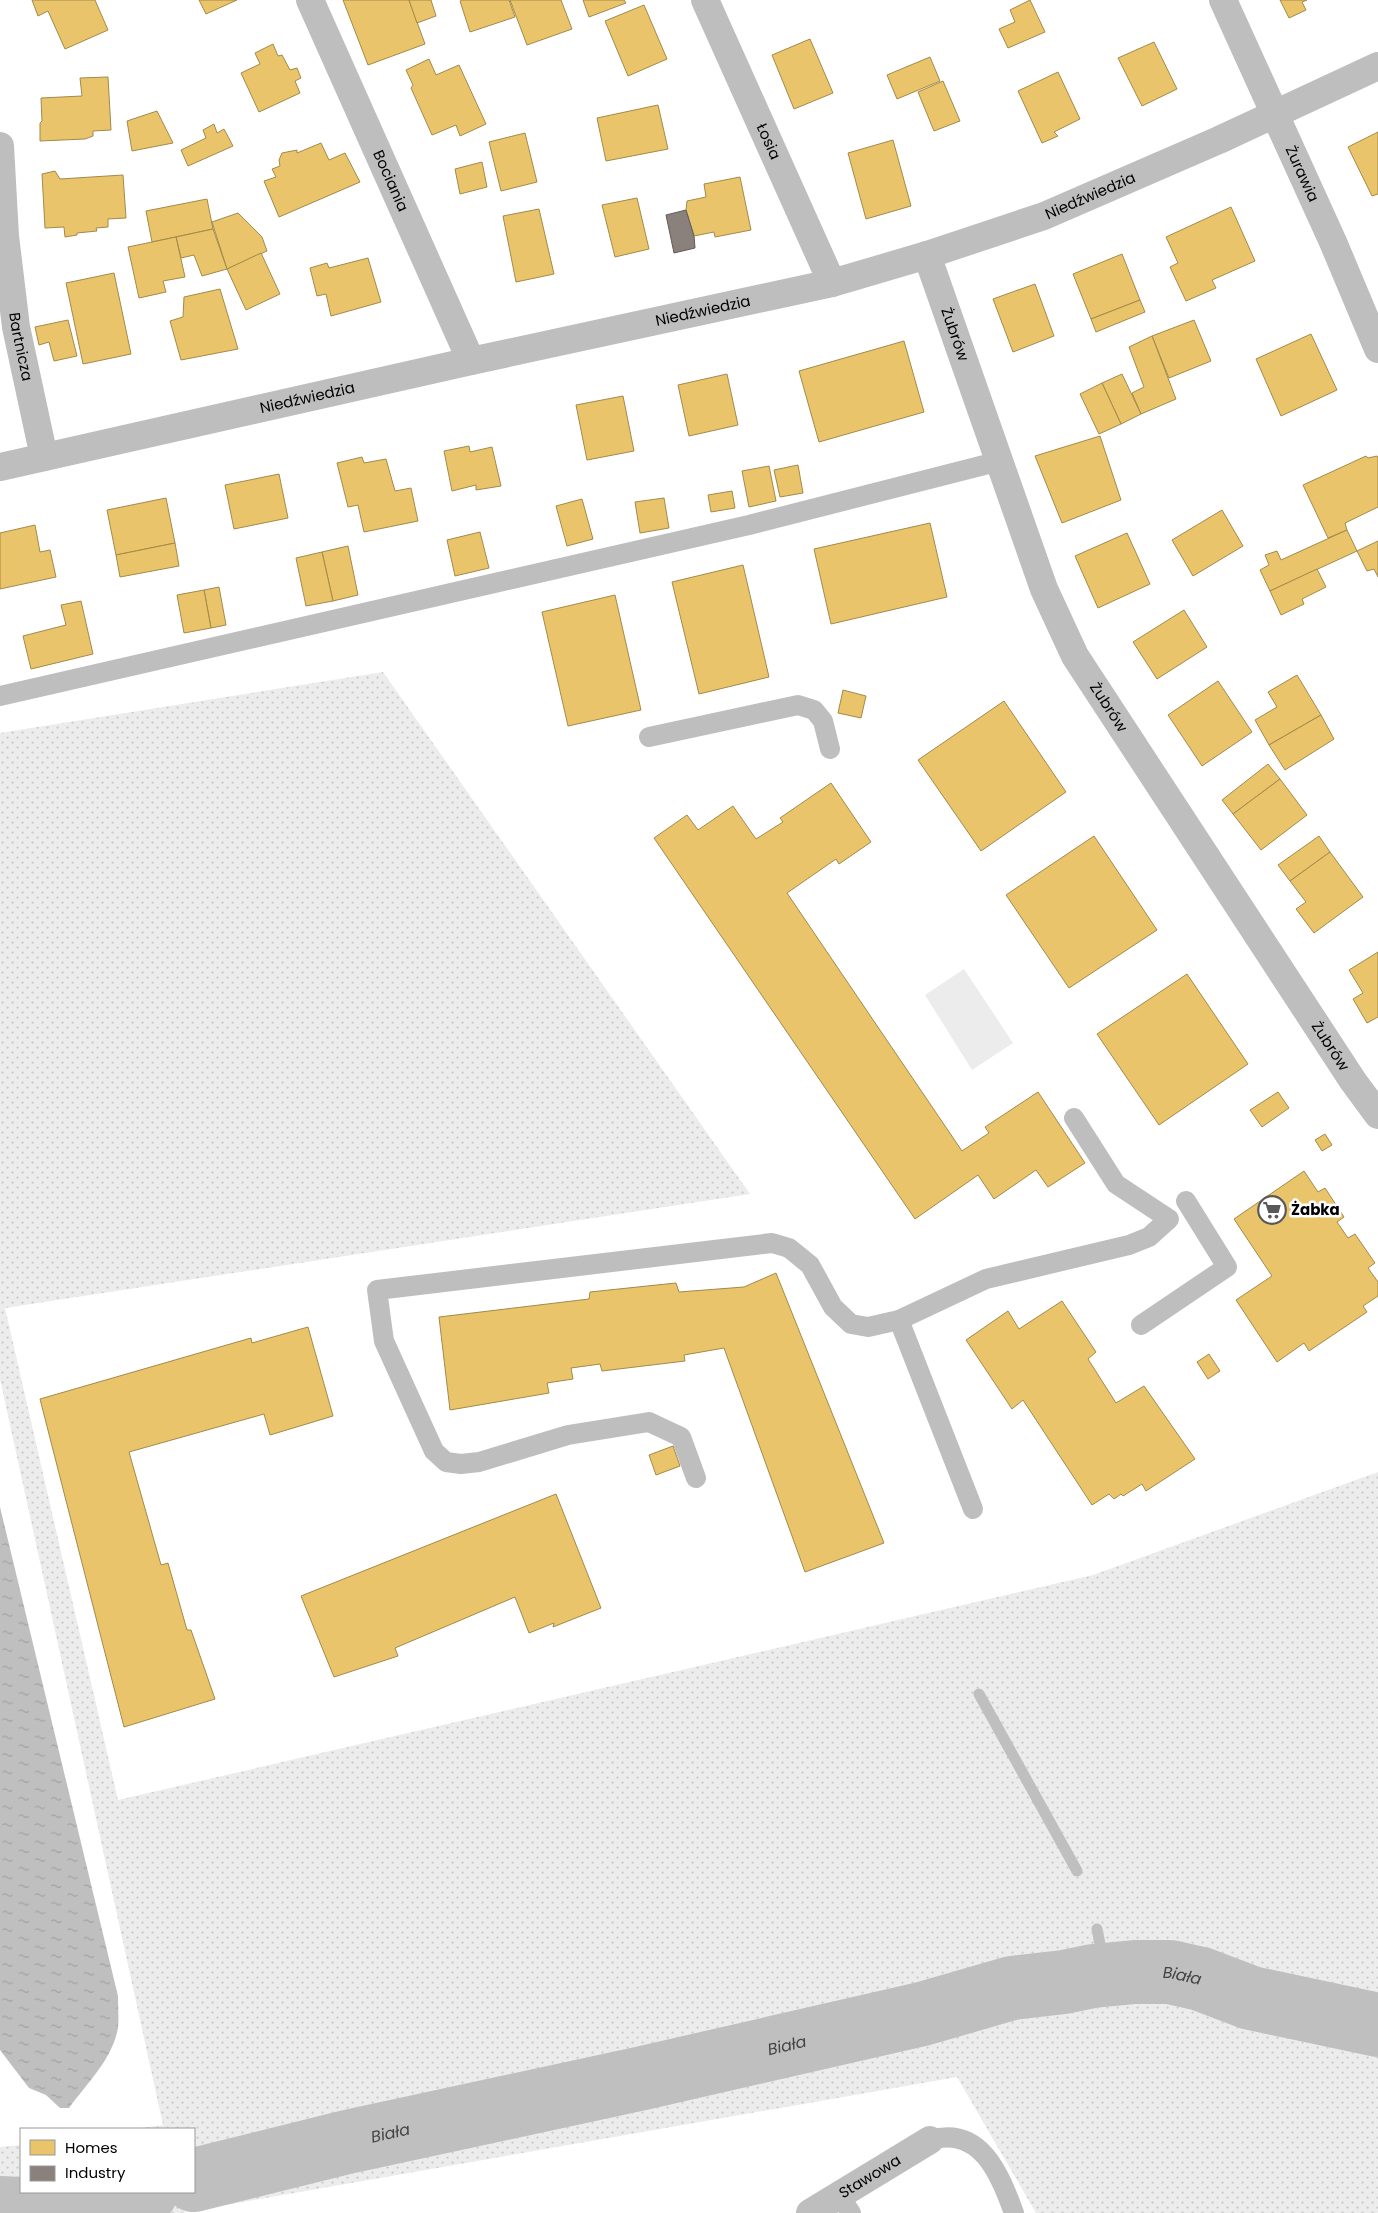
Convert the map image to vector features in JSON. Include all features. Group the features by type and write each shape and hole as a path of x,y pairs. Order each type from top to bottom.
{"street":[{"name":"Bociania","path":"310,0 472,361"},
{"name":"Łosia","path":"704,0 832,283"},
{"name":"Żurawia","path":"1223,0 1334,242 1378,349"},
{"name":"Niedźwiedzia","path":"0,467 472,361 832,283 927,255 1044,216 1276,114 1378,66"},
{"name":"Bartnicza","path":"0,146 5,236 16,327 44,457"},
{"name":"Żubrów","path":"927,255 1044,589 1074,656 1353,1081 1378,1115"},
{"name":"Stawowa","path":"810,2213 845,2204 930,2140"}],"lane":[{"path":"0,696 749,525 1000,461"},
{"path":"648,736 798,705 814,710 823,721 830,749"},
{"path":"696,1478 681,1437 649,1422 568,1435 479,1462 461,1464 446,1462 434,1451 384,1341 377,1290 772,1244 789,1248 810,1266 833,1307 851,1324 868,1327 899,1320 986,1279 1129,1245 1149,1237 1169,1219 1116,1184 1074,1118"},
{"path":"1141,1326 1227,1267 1186,1201"},
{"path":"899,1320 973,1509"},
{"path":"930,2140 940,2137 970,2141 996,2170 1014,2213"}],"shaded area":[{"path":"383,672 750,1194 5,1308 118,1800 1093,1575 1378,1472 1378,2213 1036,2213 957,2077 180,2213 0,2213 0,2147 20,2145 20,2193 195,2193 195,2128 140,2128 163,2125 0,1379 0,733"},
{"path":"964,969 1013,1043 972,1070 925,995"}],"water":[{"path":"0,1507 118,1996 118,2028 115,2040 105,2061 69,2108 60,2108 46,2095 29,2088 0,2050"}],"building: Homes":[{"path":"32,0 95,0 108,30 65,49 48,11 38,16"},
{"path":"199,0 237,0 206,14"},
{"path":"343,0 409,0 425,44 368,65"},
{"path":"409,0 431,0 436,16 417,23"},
{"path":"509,0 515,17 470,32 460,1"},
{"path":"510,0 561,0 572,29 527,45"},
{"path":"583,0 624,0 626,3 589,17"},
{"path":"1030,0 1045,32 1008,48 999,29 1015,22 1010,10"},
{"path":"1280,0 1307,0 1302,2 1306,10 1289,18"},
{"path":"644,5 667,59 628,76 605,21"},
{"path":"810,39 833,93 794,109 772,55"},
{"path":"1154,42 1177,89 1142,106 1118,58"},
{"path":"273,44 278,56 282,55 290,70 297,68 301,78 295,81 300,93 259,112 241,73 260,64 255,53"},
{"path":"930,57 940,81 897,99 887,75"},
{"path":"429,59 436,75 459,65 486,124 460,136 456,125 432,135 411,88 413,85 406,70"},
{"path":"1058,72 1080,119 1054,132 1058,136 1042,143 1018,91"},
{"path":"108,77 111,130 93,131 93,136 85,139 40,141 40,123 42,121 41,98 82,96 80,78"},
{"path":"943,81 960,121 934,131 918,92"},
{"path":"658,105 668,149 606,161 597,118"},
{"path":"157,111 173,143 132,151 127,121"},
{"path":"214,124 217,133 224,129 233,146 188,166 181,150 206,138 203,130"},
{"path":"1378,132 1378,194 1372,196 1348,147"},
{"path":"525,133 537,182 501,191 489,142"},
{"path":"893,140 911,206 866,219 848,153"},
{"path":"321,143 329,160 345,153 360,182 279,217 264,181 276,177 272,169 280,166 279,160 282,153 297,150 297,153"},
{"path":"482,162 487,187 460,194 455,169"},
{"path":"55,171 60,179 123,175 126,218 108,219 108,227 96,228 97,231 77,233 77,235 65,237 64,227 45,228 42,174"},
{"path":"740,177 751,230 715,237 714,232 694,236 686,210 687,201 706,197 704,184"},
{"path":"637,198 649,249 615,257 602,205"},
{"path":"207,199 213,229 152,242 146,211"},
{"path":"1231,207 1255,261 1212,280 1216,288 1186,301 1170,267 1178,263 1166,237"},
{"path":"539,209 554,274 516,282 503,216"},
{"path":"238,213 262,237 267,251 227,269 212,222"},
{"path":"213,229 227,269 202,276 194,255 181,258 176,237"},
{"path":"176,237 185,277 163,281 166,292 139,298 128,247"},
{"path":"261,253 280,294 246,310 227,269"},
{"path":"1122,254 1140,300 1091,319 1073,274"},
{"path":"368,258 381,302 331,316 326,294 317,296 310,268 327,263 329,268"},
{"path":"114,273 131,354 83,364 66,283"},
{"path":"1035,284 1054,336 1013,352 993,299"},
{"path":"220,289 238,349 181,360 170,321 183,317 184,297"},
{"path":"1140,300 1145,312 1096,332 1091,319"},
{"path":"68,320 77,356 54,361 49,342 39,345 35,327"},
{"path":"1194,320 1211,361 1169,378 1152,336"},
{"path":"1311,334 1337,390 1281,416 1256,359"},
{"path":"1152,336 1176,399 1141,414 1132,393 1144,387 1129,347"},
{"path":"904,341 924,412 819,442 799,371"},
{"path":"727,374 738,425 689,436 678,385"},
{"path":"1122,374 1141,414 1121,424 1102,383"},
{"path":"1102,383 1121,424 1099,434 1080,394"},
{"path":"623,396 634,451 587,460 576,405"},
{"path":"1100,436 1121,500 1062,523 1035,456"},
{"path":"469,446 470,452 492,447 501,486 476,490 476,485 452,491 444,451"},
{"path":"1366,456 1368,458 1377,456 1378,458 1378,507 1345,523 1347,530 1328,538 1303,485"},
{"path":"362,457 364,463 386,459 395,491 411,488 418,521 364,532 358,505 348,507 337,463"},
{"path":"798,465 803,493 780,497 774,470"},
{"path":"769,466 776,501 749,507 742,471"},
{"path":"279,474 288,518 234,529 225,485"},
{"path":"732,491 735,508 711,512 708,495"},
{"path":"166,498 175,543 116,555 107,510"},
{"path":"664,498 669,528 640,533 635,502"},
{"path":"582,499 593,539 567,546 556,506"},
{"path":"1222,510 1243,546 1193,576 1172,540"},
{"path":"930,523 947,597 831,624 814,549"},
{"path":"35,525 40,552 50,550 56,577 0,589 0,533"},
{"path":"1347,530 1357,551 1270,591 1260,570 1269,565 1265,555 1277,551 1281,560"},
{"path":"480,532 489,568 455,576 447,540"},
{"path":"1127,533 1150,584 1098,608 1075,556"},
{"path":"1378,541 1378,577 1374,569 1367,571 1357,551"},
{"path":"175,543 179,566 120,577 116,555"},
{"path":"348,546 358,595 333,601 322,552"},
{"path":"322,552 333,601 306,606 296,558"},
{"path":"743,565 769,677 699,694 672,582"},
{"path":"1317,569 1326,587 1302,599 1304,604 1281,615 1270,591"},
{"path":"219,587 226,625 211,628 204,590"},
{"path":"204,590 211,628 184,633 177,595"},
{"path":"615,595 641,710 568,726 542,612"},
{"path":"81,601 93,654 31,669 23,636 66,625 61,605"},
{"path":"1184,610 1207,647 1157,679 1133,642"},
{"path":"1297,675 1321,715 1269,745 1255,720 1277,707 1268,692"},
{"path":"1218,681 1252,732 1202,766 1168,715"},
{"path":"843,690 866,696 861,718 838,713"},
{"path":"1004,701 1066,792 981,851 918,760"},
{"path":"1321,715 1334,739 1285,770 1269,745"},
{"path":"1268,764 1280,779 1233,814 1222,800"},
{"path":"1280,779 1307,815 1261,850 1233,814"},
{"path":"831,783 871,842 839,864 836,859 787,893 962,1151 989,1133 985,1127 1038,1092 1085,1163 1048,1187 1036,1170 994,1199 978,1175 915,1219 654,838 687,815 698,830 733,806 756,839 783,822 780,818"},
{"path":"1094,836 1157,930 1069,988 1006,895"},
{"path":"1319,836 1330,852 1290,881 1278,865"},
{"path":"1330,852 1363,897 1314,933 1296,909 1306,902 1290,881"},
{"path":"1378,952 1378,1017 1367,1023 1353,999 1363,993 1349,970"},
{"path":"1187,974 1248,1064 1159,1125 1097,1034"},
{"path":"1278,1092 1289,1108 1262,1127 1250,1110"},
{"path":"1325,1134 1332,1145 1322,1151 1315,1140"},
{"path":"1304,1171 1318,1192 1325,1188 1344,1217 1337,1222 1348,1238 1355,1234 1375,1263 1368,1268 1378,1282 1378,1296 1363,1306 1367,1312 1309,1351 1304,1343 1277,1362 1236,1300 1272,1276 1234,1219"},
{"path":"776,1273 884,1543 805,1572 724,1348 684,1355 685,1361 602,1371 600,1364 571,1368 573,1379 547,1383 549,1393 450,1410 439,1317 589,1299 590,1292 676,1283 679,1292 744,1287"},
{"path":"1062,1301 1096,1352 1088,1359 1116,1403 1144,1386 1195,1459 1146,1491 1142,1484 1123,1496 1121,1494 1114,1499 1109,1494 1092,1505 1023,1400 1012,1409 966,1340 1008,1311 1019,1329"},
{"path":"308,1327 333,1416 270,1435 264,1414 129,1452 161,1565 168,1563 187,1630 191,1630 215,1699 124,1727 40,1399 251,1338 252,1343"},
{"path":"1209,1354 1220,1371 1208,1379 1197,1362"},
{"path":"673,1446 680,1466 656,1475 649,1455"},
{"path":"556,1494 601,1608 553,1627 554,1623 529,1633 515,1597 395,1648 398,1656 334,1677 301,1596"}],"building: Industry":[{"path":"686,210 694,236 695,248 674,253 666,215"}],"waterway":[{"path":"979,1694 1077,1871"},
{"path":"1097,1929 1106,1974"},
{"name":"Biała","path":"195,2180 347,2142 643,2078 922,2014 1012,1988 1064,1982 1093,1976 1135,1972 1170,1972 1201,1979 1251,1998 1378,2025"},
{"name":"Biała","path":"61,2213 142,2193"},
{"name":"Biała","path":"0,2208 21,2209 26,2213"}],"place":[{"name":"Żabka","path":"1272,1210"}]}
